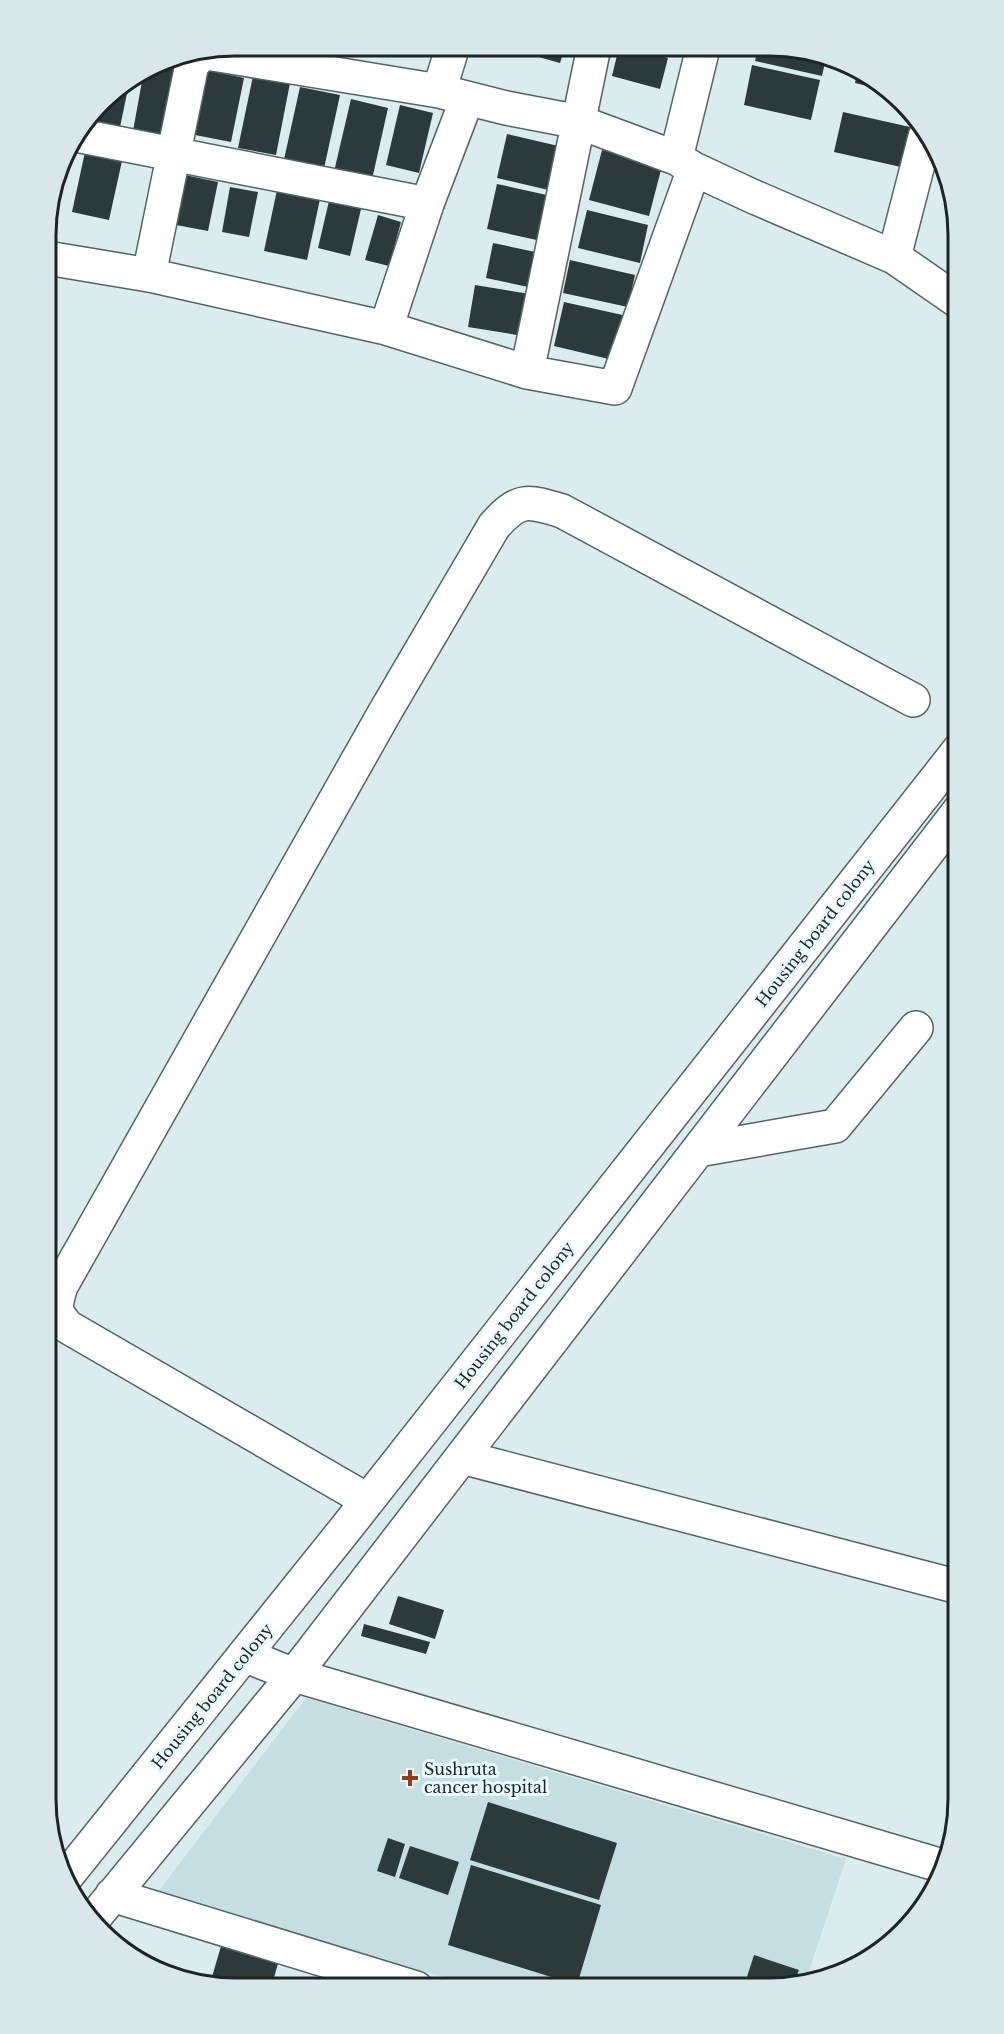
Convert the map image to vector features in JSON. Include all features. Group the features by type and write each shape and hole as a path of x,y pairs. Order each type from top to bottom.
{"street":[{"path":"386,328 427,204 453,95 453,55"},
{"path":"527,372 592,55"},
{"path":"56,260 149,274 386,328 527,372 615,388 685,163 702,55"},
{"path":"226,56 453,95 579,122 685,163 894,257 948,295"},
{"path":"149,274 192,64 196,60"},
{"path":"84,137 427,204"},
{"path":"894,257 923,144"},
{"path":"367,1500 68,1327 57,1315 57,1300 61,1286 285,889 494,526 509,509 525,502 542,504 562,511 913,700"},
{"name":"Housing board colony","path":"71,1871 948,764"},
{"path":"378,1978 103,1906 294,1675 948,825"},
{"path":"698,1150 836,1126 916,1028"},
{"path":"462,1457 948,1584"},
{"path":"244,1655 294,1675 936,1864"}],"shaded area":[{"name":"Sushruta cancer hospital","path":"306,1698 846,1859 808,1974 793,1977 448,1978 157,1893"}],"building":[{"path":"531,55 562,55 560,63"},
{"path":"617,55 658,55 668,58 660,89 612,76"},
{"path":"756,55 770,55 805,59 825,64 822,76 755,61"},
{"path":"183,63 169,138 133,131 142,81"},
{"path":"752,65 820,80 811,120 744,105"},
{"path":"203,69 244,78 231,142 190,134"},
{"path":"253,76 290,83 276,155 238,148"},
{"path":"856,78 870,86 855,83"},
{"path":"300,87 340,95 323,173 283,164"},
{"path":"127,92 120,127 97,122 108,108"},
{"path":"351,99 388,108 371,184 333,176"},
{"path":"400,105 433,113 419,173 386,165"},
{"path":"843,112 910,127 901,167 834,152"},
{"path":"507,134 567,148 557,192 497,178"},
{"path":"602,150 662,166 649,216 589,200"},
{"path":"85,152 122,161 109,220 72,212"},
{"path":"185,175 218,182 208,231 176,225"},
{"path":"497,184 556,197 546,242 487,229"},
{"path":"230,187 258,192 249,237 222,232"},
{"path":"277,190 320,199 307,260 264,251"},
{"path":"329,201 361,209 350,256 318,248"},
{"path":"587,210 648,225 640,263 578,248"},
{"path":"378,215 401,222 389,266 365,260"},
{"path":"493,243 540,253 533,288 486,278"},
{"path":"570,260 635,275 628,307 563,293"},
{"path":"475,285 530,294 523,336 468,327"},
{"path":"564,302 627,316 617,361 554,346"},
{"path":"398,1596 444,1610 435,1639 389,1624"},
{"path":"364,1624 430,1642 426,1654 361,1636"},
{"path":"488,1802 617,1843 599,1900 470,1860"},
{"path":"388,1838 405,1844 395,1877 377,1871"},
{"path":"410,1846 459,1862 448,1895 399,1878"},
{"path":"471,1865 601,1905 579,1978 554,1978 448,1945"},
{"path":"224,1936 281,1953 274,1978 212,1977"},
{"path":"754,1955 799,1970 797,1976 793,1977 747,1978"}],"place":[{"name":"Sushruta cancer hospital","path":"410,1778"}]}
